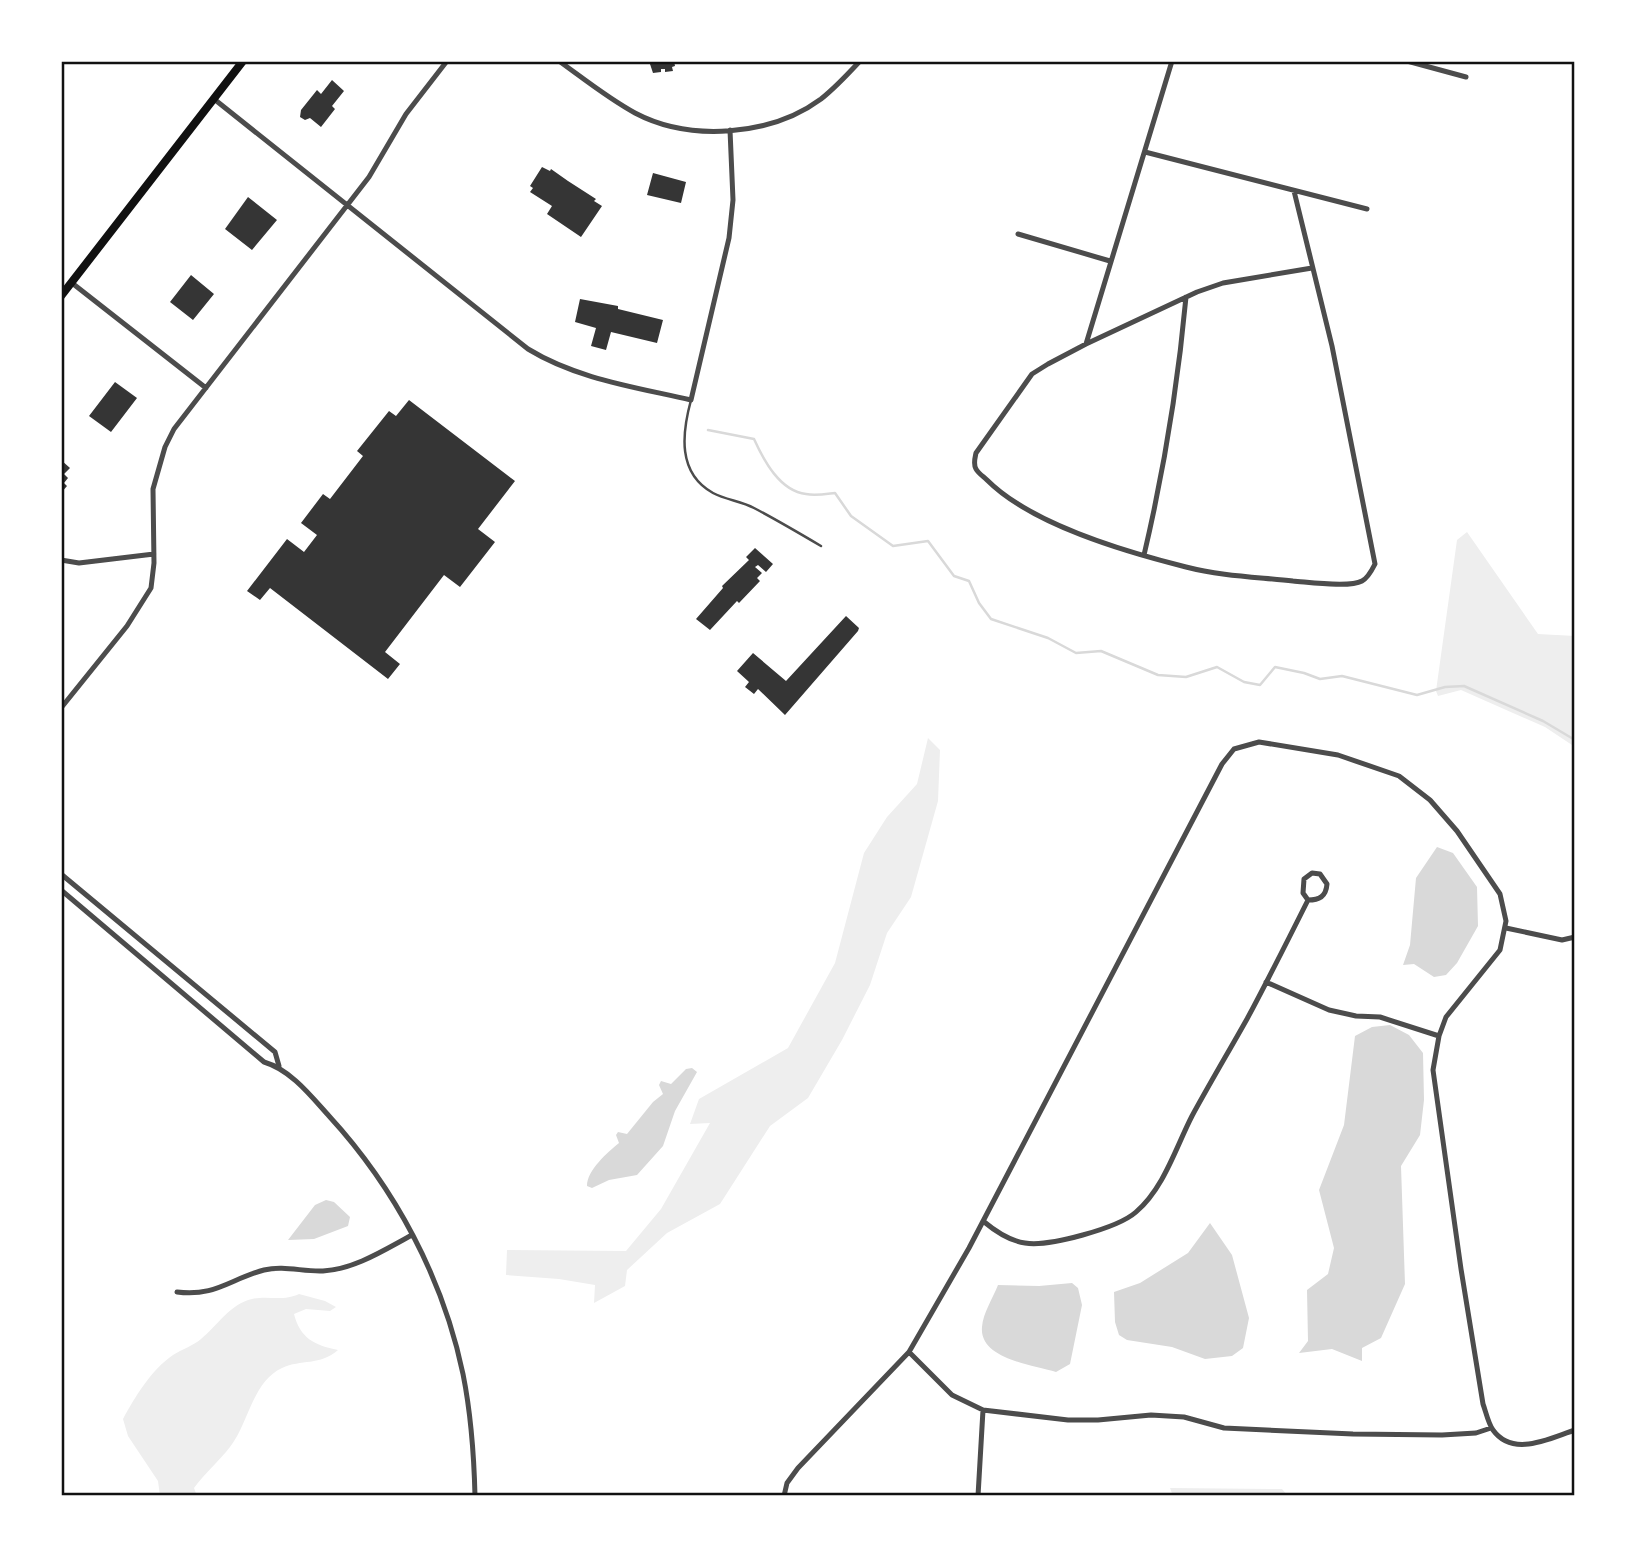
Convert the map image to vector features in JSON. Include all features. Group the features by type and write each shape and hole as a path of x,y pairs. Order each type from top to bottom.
{"main road":[{"path":"61,296 243,61"}],"street":[{"path":"61,708 127,626 151,588 154,554 152,498 158,465 174,429 377,165 412,105 447,61"},
{"path":"559,61 635,113 684,129 730,130 787,118 802,111 820,100 860,61"},
{"path":"1086,344 1172,61"},
{"path":"1407,61 1466,77"},
{"path":"214,99 528,349 555,365 600,379 691,400 729,238 733,200 730,130"},
{"path":"1145,152 1367,209"},
{"path":"1294,191 1332,346 1375,564 1368,576 1353,583 1298,581 1187,567 1089,538 1055,523 1006,496 976,469 976,453 1032,374 1086,344 1186,298 1223,284 1312,268"},
{"path":"1018,234 1110,261"},
{"path":"72,283 206,388"},
{"path":"1144,555 1164,466 1186,298"},
{"path":"61,560 79,563 154,554"},
{"path":"784,1496 797,1468 909,1352 984,1221 1222,764 1234,749 1259,742 1338,755 1399,776 1430,800 1457,831 1500,894 1505,909 1506,928 1500,950 1446,1017 1439,1036 1433,1070 1440,1129 1483,1404 1491,1428 1511,1443 1522,1445 1537,1443 1575,1430"},
{"path":"1317,873 1326,880 1326,893 1319,899 1308,900 1303,893 1302,884 1308,875 1317,873"},
{"path":"61,874 275,1052 279,1066"},
{"path":"61,890 264,1062 279,1066 309,1094 350,1140 383,1186 412,1235 439,1290 463,1373 473,1442 475,1496"},
{"path":"984,1221 1004,1236 1024,1243 1038,1244 1105,1228 1120,1223 1136,1212 1162,1178 1308,900"},
{"path":"1506,928 1562,940 1575,937"},
{"path":"1266,982 1329,1010 1356,1016 1380,1017 1439,1036"},
{"path":"177,1292 197,1294 277,1268 322,1271 348,1267 412,1235"},
{"path":"909,1352 952,1395 983,1410 1068,1420 1150,1415 1184,1417 1224,1428 1353,1434 1442,1435 1476,1433 1491,1428"},
{"path":"978,1496 983,1410"}],"lane":[{"path":"691,400 682,441 689,465 701,484 717,495 752,507 821,546"}],"shaded area":[{"path":"1467,532 1538,634 1575,636 1575,747 1545,727 1461,690 1438,696 1436,691 1457,540"},
{"path":"928,738 940,750 938,801 911,897 887,933 870,985 808,1098 770,1126 720,1204 667,1233 627,1270 625,1286 594,1303 595,1285 506,1275 507,1250 626,1251 661,1209 710,1123 690,1124 699,1099 788,1048 835,963 864,853 887,817 917,784"},
{"path":"1437,847 1453,853 1477,887 1478,926 1457,963 1446,975 1434,977 1414,964 1403,965 1410,945 1416,878"},
{"path":"1390,1025 1409,1035 1423,1053 1424,1100 1420,1135 1401,1166 1405,1284 1381,1338 1362,1348 1362,1361 1332,1349 1299,1353 1308,1341 1307,1290 1328,1274 1334,1248 1319,1190 1344,1125 1355,1036 1372,1027"},
{"path":"692,1068 697,1072 675,1111 663,1146 637,1175 609,1180 592,1188 587,1186 594,1168 619,1143 616,1135 618,1132 627,1134 663,1094 659,1085 661,1081 671,1084 686,1069"},
{"path":"326,1200 334,1202 350,1217 348,1226 314,1239 288,1240 315,1205"},
{"path":"1210,1223 1232,1255 1249,1318 1243,1348 1232,1356 1205,1359 1172,1347 1127,1340 1119,1335 1115,1322 1114,1292 1140,1283 1188,1253"},
{"path":"1072,1283 1078,1288 1082,1305 1070,1364 1056,1372 1009,1359 989,1347 983,1338 982,1327 998,1285 1039,1286"},
{"path":"299,1294 336,1307 330,1311 306,1309 294,1314 304,1335 322,1346 338,1350 324,1358 289,1365 272,1374 257,1393 230,1447 194,1488 197,1496 160,1496 158,1481 128,1436 123,1419 144,1384 165,1361 207,1334 237,1305 252,1299 286,1298"},
{"path":"1170,1488 1282,1489 1288,1496 1173,1496"}],"building":[{"path":"649,61 674,61 675,66 672,67 673,71 665,72 665,69 661,69 661,72 653,73"},
{"path":"332,80 344,91 332,106 335,109 321,127 310,118 305,120 300,117 301,110 317,90 321,94"},
{"path":"542,167 550,171 551,169 596,199 594,201 602,206 581,237 547,214 552,206 530,192 533,188 530,186"},
{"path":"653,173 686,182 681,203 647,195"},
{"path":"248,197 277,220 252,250 225,229"},
{"path":"191,275 214,294 193,320 170,302"},
{"path":"580,299 618,306 618,309 663,320 657,343 611,332 606,350 591,346 596,328 575,322"},
{"path":"115,382 137,398 111,432 89,416"},
{"path":"409,400 515,481 478,529 495,542 460,587 444,575 385,652 400,664 388,679 270,588 260,600 247,591 287,539 304,552 317,535 301,523 323,494 330,499 363,456 357,451 389,411 396,416"},
{"path":"61,460 70,468 64,474 68,478 64,483 67,486 61,493"},
{"path":"755,548 773,564 766,572 758,565 755,567 762,573 757,578 760,581 710,630 696,619 722,586 749,560 746,557"},
{"path":"846,616 859,628 858,631 785,715 758,689 754,694 745,687 749,682 737,671 753,653 786,681"}],"waterway":[{"path":"708,430 754,439 774,474 788,487 809,495 835,493 851,516 893,546 928,541 954,576 969,581 979,603 991,619 1048,638 1076,653 1101,651 1158,675 1186,677 1217,667 1244,682 1260,685 1275,667 1320,679 1342,676 1417,695 1445,687 1464,686 1543,721 1575,740"}]}
